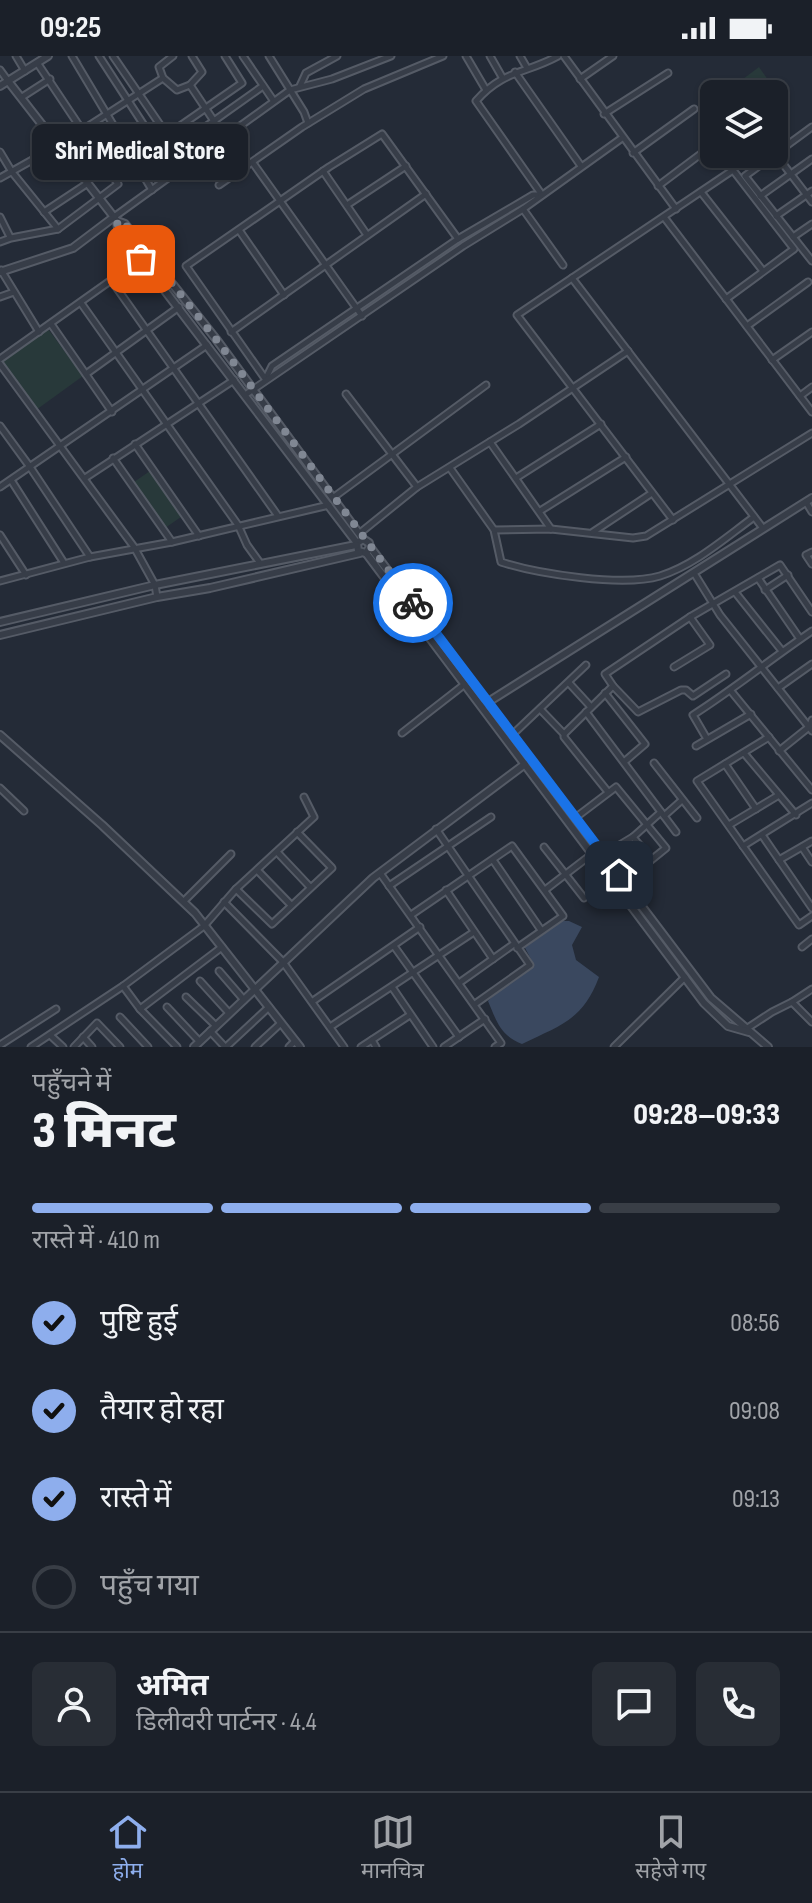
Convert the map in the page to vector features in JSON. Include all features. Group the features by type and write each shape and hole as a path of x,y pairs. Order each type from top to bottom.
{"street":[{"path":"16,56 26,72"},
{"path":"0,86 48,56"},
{"path":"72,56 152,190"},
{"path":"99,56 175,173"},
{"path":"113,56 167,135 242,83 225,56"},
{"path":"173,56 159,67 163,78 177,90 190,85 202,72 192,56"},
{"path":"243,56 273,100"},
{"path":"269,56 308,123"},
{"path":"300,86 306,73 337,56"},
{"path":"39,332 1,271 73,248 290,90 332,79 391,56"},
{"path":"219,185 308,123 364,89 443,56"},
{"path":"466,56 486,90"},
{"path":"490,56 502,77"},
{"path":"520,56 527,68"},
{"path":"542,195 476,101 502,77 558,56"},
{"path":"564,56 676,209"},
{"path":"580,79 613,56"},
{"path":"0,242 58,229 118,184 38,64"},
{"path":"0,70 116,219 125,224 334,497 365,551 465,684 485,704 524,765 685,977 728,1026 748,1031"},
{"path":"515,72 581,166"},
{"path":"604,114 668,73"},
{"path":"0,178 59,145 163,78"},
{"path":"22,97 50,79"},
{"path":"190,85 224,136"},
{"path":"163,157 263,86"},
{"path":"633,153 694,109"},
{"path":"788,145 812,127"},
{"path":"266,380 186,266 382,134 458,239"},
{"path":"245,395 463,246 523,209 622,138"},
{"path":"0,152 12,172 58,229"},
{"path":"658,186 700,154"},
{"path":"760,196 812,159"},
{"path":"253,163 362,316"},
{"path":"347,205 406,166"},
{"path":"755,168 745,175 811,258"},
{"path":"786,168 809,193 812,202"},
{"path":"673,520 517,315 733,170 794,249 726,299"},
{"path":"323,171 367,235"},
{"path":"44,212 88,183"},
{"path":"701,192 763,271"},
{"path":"776,216 809,193"},
{"path":"231,332 426,194"},
{"path":"266,380 272,366 458,239 533,195 542,195"},
{"path":"523,209 563,265"},
{"path":"0,217 11,238"},
{"path":"664,217 812,412"},
{"path":"116,219 118,229 359,540"},
{"path":"793,237 812,224"},
{"path":"239,230 284,295"},
{"path":"141,259 0,362 35,415 61,445 134,547 155,585 157,597"},
{"path":"572,278 762,527"},
{"path":"111,280 278,516"},
{"path":"747,327 808,282"},
{"path":"0,297 14,292"},
{"path":"81,303 238,525 260,563"},
{"path":"86,374 179,307"},
{"path":"51,324 112,412"},
{"path":"772,360 812,332"},
{"path":"0,487 208,345"},
{"path":"359,540 417,487 628,351"},
{"path":"85,478 234,380"},
{"path":"334,497 486,385"},
{"path":"800,396 812,387"},
{"path":"346,394 417,487"},
{"path":"516,478 601,424"},
{"path":"0,426 3,436 30,467 90,557"},
{"path":"494,530 551,529 633,538 646,536 812,433"},
{"path":"490,442 551,529"},
{"path":"135,444 199,536"},
{"path":"540,511 626,457"},
{"path":"113,458 172,542"},
{"path":"450,468 494,530 501,562 575,576 629,580 659,576 693,560 754,517"},
{"path":"11,480 64,564"},
{"path":"593,533 652,493"},
{"path":"485,704 762,527 809,500 812,512"},
{"path":"0,581 90,557 172,542 329,505"},
{"path":"0,535 26,575"},
{"path":"0,622 155,585 359,540 367,541 365,551 531,759 717,1004 768,1047"},
{"path":"0,635 365,551"},
{"path":"812,552 806,555 812,564"},
{"path":"726,674 693,696 681,690 638,712 605,674 690,617 780,565 812,612"},
{"path":"694,573 712,604 759,667 811,726 779,751"},
{"path":"765,590 788,575"},
{"path":"758,578 800,639"},
{"path":"735,592 782,651"},
{"path":"674,667 710,645 690,617"},
{"path":"707,739 693,715 812,631"},
{"path":"778,688 812,664"},
{"path":"512,735 586,665"},
{"path":"569,683 676,832"},
{"path":"402,733 465,684"},
{"path":"564,734 613,686"},
{"path":"731,691 811,785"},
{"path":"605,693 645,744 624,762"},
{"path":"540,709 564,734 608,792"},
{"path":"696,746 751,714"},
{"path":"0,735 184,901 223,946 297,1044 289,1047"},
{"path":"769,737 697,781 799,925 812,916"},
{"path":"744,753 796,815"},
{"path":"167,1007 197,1044 380,873 531,759"},
{"path":"654,763 697,818"},
{"path":"725,764 756,809"},
{"path":"0,788 24,811"},
{"path":"575,818 608,792 618,788 648,824 666,848 624,882"},
{"path":"729,825 779,795"},
{"path":"31,1047 123,986 204,926 236,889 314,817 304,797"},
{"path":"603,855 682,800"},
{"path":"743,846 812,803"},
{"path":"389,886 491,817"},
{"path":"436,829 530,965 475,1004"},
{"path":"236,889 272,924 332,868 297,832"},
{"path":"762,835 812,908"},
{"path":"633,837 651,859"},
{"path":"779,860 812,841"},
{"path":"411,915 512,846 545,890 563,916 459,983"},
{"path":"544,847 584,898"},
{"path":"802,847 812,862"},
{"path":"277,852 310,887"},
{"path":"184,901 231,854"},
{"path":"545,890 592,854"},
{"path":"493,860 541,930"},
{"path":"257,870 291,905"},
{"path":"380,873 501,1043 495,1047"},
{"path":"446,890 493,959"},
{"path":"224,902 283,962 344,1047"},
{"path":"313,1001 420,927"},
{"path":"330,1027 474,932"},
{"path":"802,947 812,939"},
{"path":"140,1009 223,946"},
{"path":"394,946 459,1037"},
{"path":"219,971 244,1000"},
{"path":"614,1047 685,977"},
{"path":"200,981 229,1013"},
{"path":"123,986 140,1009 177,1047"},
{"path":"392,987 433,1047"},
{"path":"748,1031 772,1012 812,989"},
{"path":"186,997 226,1047 269,1007"},
{"path":"792,1002 812,1022"},
{"path":"711,1010 717,1004"},
{"path":"0,1045 56,1009"},
{"path":"361,1047 410,1015"},
{"path":"120,1017 148,1047"},
{"path":"444,1047 485,1019"},
{"path":"74,1047 97,1023 120,1047"},
{"path":"255,1047 281,1023"},
{"path":"50,1035 63,1047"},
{"path":"83,1037 92,1047"},
{"path":"372,1040 376,1047"}],"shaded area":[{"path":"759,67 768,80 742,80"},
{"path":"48,329 83,376 36,410 2,361"},
{"path":"150,471 181,517 165,528 134,482"}],"water":[{"path":"559,921 569,921 582,927 572,945 576,960 599,977 586,1003 569,1020 522,1044 504,1032 488,1001 529,966 532,961 524,946"}],"way so far":[{"path":"141,259 118,229 117,221 125,224 216,339 413,603"}],"place":[{"name":"Shri Medical Store","path":"141,259"}],"route":[{"path":"413,603 619,875"}]}
